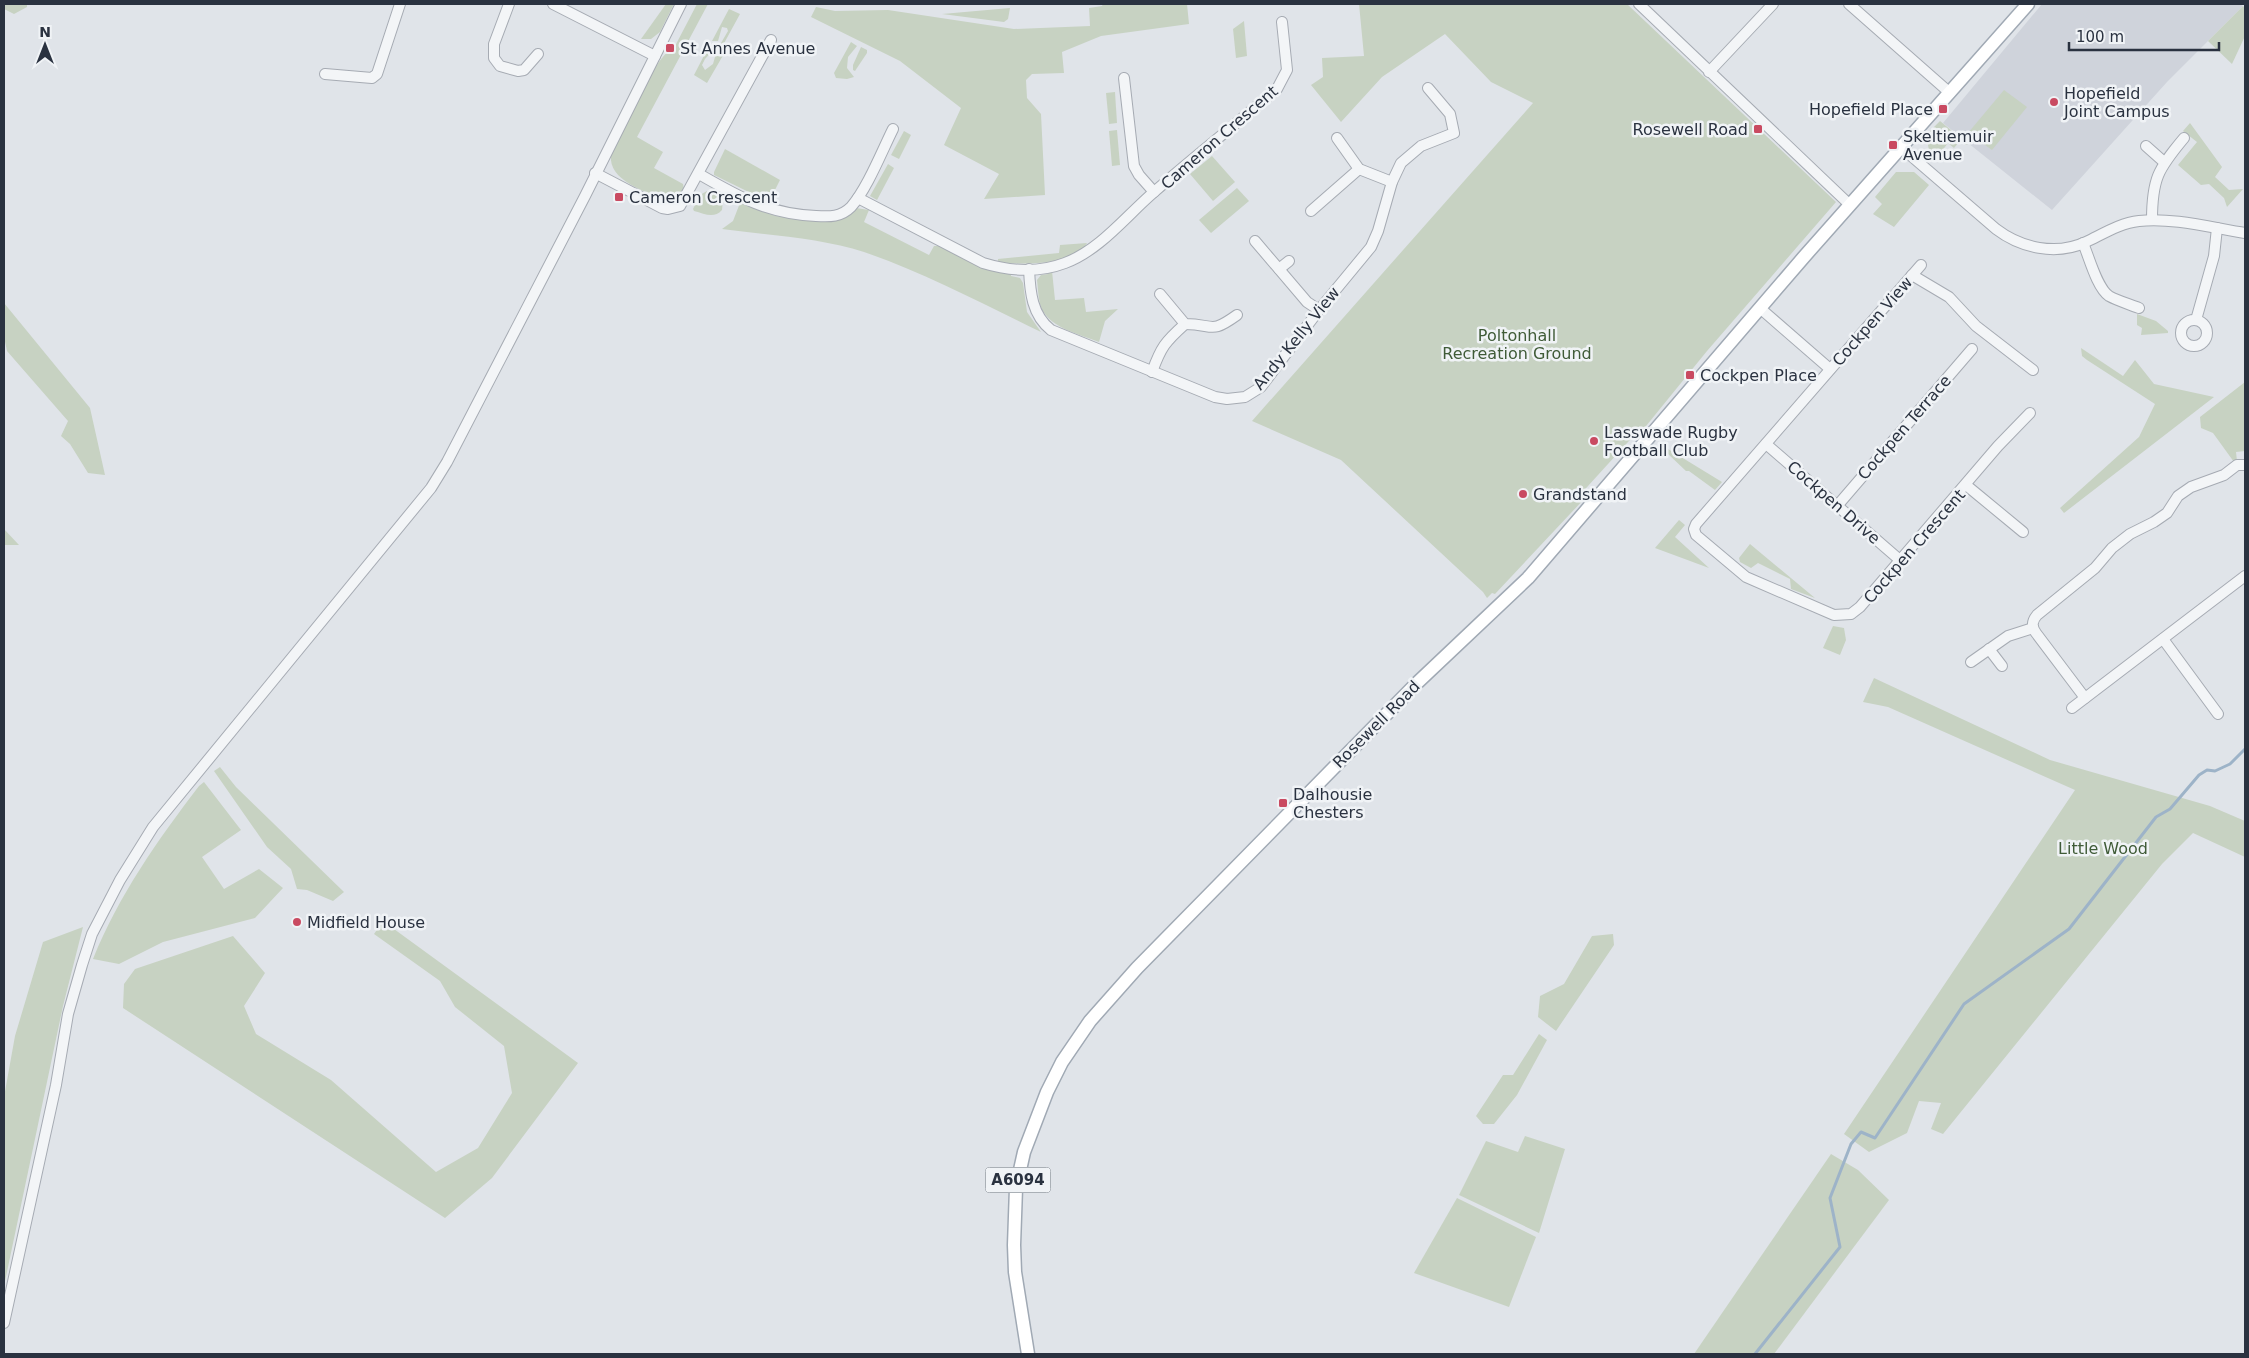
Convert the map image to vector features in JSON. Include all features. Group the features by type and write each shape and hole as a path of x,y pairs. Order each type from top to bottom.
{"main road":[{"name":"A6094","path":"1850,205 2028,4"},
{"name":"Rosewell Road","path":"1028,1354 1015,1272 1016,1188 1024,1152 1047,1092 1062,1062 1090,1021 1136,968 1403,697 1528,578 1850,205"}],"street":[{"path":"325,74 372,78 377,74 400,4"},
{"path":"509,4 493,53 496,62 500,66 518,71 524,70 538,54"},
{"path":"553,4 655,56"},
{"path":"4,1323 56,1085 68,1014 92,934 120,880 153,827 431,488 456,446 681,4"},
{"path":"1638,4 1850,205"},
{"path":"1709,72 1772,4"},
{"path":"1849,4 1950,93"},
{"name":"Cameron Crescent","path":"858,198 983,263 1004,269 1029,269 1059,265 1086,254 1154,192 1277,89 1287,70 1282,22"},
{"path":"595,173 662,208 668,209 680,206 772,40"},
{"name":"Cameron Crescent","path":"1124,78 1134,166 1139,175 1154,192"},
{"name":"Andy Kelly View","path":"1029,269 1034,309 1044,325 1051,330 1215,397 1227,399 1245,397 1260,387 1318,310 1371,247 1378,231 1392,182 1401,163 1420,146 1454,133 1450,114 1428,88"},
{"path":"699,174 759,206 785,214 834,216 842,214 858,198 893,129"},
{"path":"1337,138 1354,159 1359,169 1392,182"},
{"path":"2152,220 2152,195 2158,173 2164,162 2184,138"},
{"path":"2146,146 2164,162"},
{"path":"1902,148 2009,239 2022,244 2048,249 2083,243 2113,228 2137,221 2152,220 2245,233"},
{"path":"1311,211 1359,169"},
{"path":"2196,320 2214,256 2217,228"},
{"path":"1254,242 1308,302 1318,310"},
{"path":"2083,243 2094,272 2105,292 2109,296 2139,308"},
{"path":"1279,269 1289,261"},
{"name":"Cockpen View","path":"1746,577 1696,535 1694,529 1696,524 1921,265"},
{"path":"1912,275 1949,297 1976,326 2033,370"},
{"path":"1160,294 1185,324"},
{"path":"1761,309 1830,369"},
{"path":"1152,372 1161,349 1167,340 1185,324 1195,324 1211,328 1220,327 1237,316"},
{"name":"Cockpen Terrace","path":"1837,506 1972,349"},
{"name":"Cockpen Crescent","path":"1746,577 1834,616 1846,616 1860,607 2030,413"},
{"name":"Cockpen Drive","path":"1766,444 1901,561"},
{"path":"2085,698 2033,628 2033,621 2037,615 2095,568 2112,548 2130,534 2154,522 2167,512 2178,496 2191,486 2224,475 2238,465 2245,465"},
{"path":"1966,485 2022,532"},
{"path":"2072,708 2245,576"},
{"path":"1971,662 2008,636 2033,628"},
{"path":"2163,639 2218,714"},
{"path":"1989,649 2002,666"}],"shaded area":[{"name":"Hopefield Joint Campus","path":"2042,4 2239,4 2243,6 2167,82 2052,210 1943,123"}],"green space":[{"path":"4,4 27,4 27,7 14,14 4,9"},
{"path":"666,4 674,4 660,32 651,39 641,39"},
{"path":"697,4 708,4 637,137 663,152 654,168 683,184 684,189 679,198 665,201 639,189 622,178 612,164 611,155 649,79 666,53 674,48"},
{"path":"1103,4 1187,4 1189,24 1101,36 1062,52 1064,73 1032,74 1026,80 1027,98 1041,114 1045,195 984,199 999,174 944,145 961,108 900,61 811,17 816,7 835,11 888,10 1014,29 1090,26 1089,8 1102,6"},
{"name":"Poltonhall Recreation Ground","path":"1359,4 1627,4 1836,202 1707,351 1642,431 1638,431 1578,497 1585,498 1495,594 1492,593 1487,598 1483,592 1341,460 1252,421 1533,103 1491,82 1445,34 1382,77 1341,122 1311,85 1323,77 1322,58 1364,56"},
{"path":"2243,6 2245,8 2245,36 2232,64 2208,41"},
{"path":"1010,8 1008,19 1004,22 942,14"},
{"path":"729,9 740,14 722,47 721,43 728,31 727,28 722,27 718,41 712,41"},
{"path":"1244,21 1247,56 1236,58 1233,29"},
{"path":"851,42 857,46 848,57 847,68 854,77 847,79 836,78 834,73"},
{"path":"710,44 714,49 702,65 705,70 713,64 717,50 725,52 707,83 694,75"},
{"path":"861,47 867,50 867,53 855,71 853,70 853,65"},
{"path":"2004,90 2027,107 1992,150 1968,133"},
{"path":"1115,92 1117,123 1109,124 1106,93"},
{"path":"1940,121 1968,144 1966,145 1960,141 1954,148 1948,143 1935,160 1930,155 1926,135"},
{"path":"2190,123 2222,167 2215,177 2229,190 2243,189 2227,207 2224,198 2209,184 2201,185 2178,165 2197,142 2183,131"},
{"path":"1117,130 1120,165 1112,166 1109,131"},
{"path":"904,131 911,135 899,159 891,155"},
{"path":"725,149 780,180 769,202 714,175"},
{"path":"1212,156 1235,182 1213,201 1190,174"},
{"path":"888,164 894,168 877,200 870,196"},
{"path":"1896,172 1914,172 1929,185 1894,227 1873,214 1882,204 1875,197"},
{"path":"1237,188 1249,201 1211,233 1199,220"},
{"path":"707,191 714,191 723,199 722,210 719,213 713,215 694,211 693,209 700,195"},
{"path":"740,203 776,216 828,222 838,220 856,208 869,210 864,222 929,255 934,246 942,246 991,270 1011,273 1011,276 1020,278 1023,283 1027,312 1041,332 932,279 864,252 812,240 722,229 733,221"},
{"path":"1087,243 1080,251 1059,260 1020,264 998,262 998,259 1059,253 1060,245"},
{"path":"1048,271 1052,271 1055,300 1084,298 1086,312 1118,309 1105,321 1099,342 1064,329 1049,319 1043,312 1039,301 1037,280 1041,275 1048,274"},
{"path":"4,303 90,408 105,475 88,473 70,444 61,436 68,421 7,351 4,337"},
{"path":"2137,314 2156,321 2168,333 2141,335 2142,328 2137,325"},
{"path":"2081,348 2123,376 2135,360 2154,384 2214,397 2064,513 2060,508 2139,437 2155,404 2087,360 2082,356"},
{"path":"2245,382 2245,451 2236,452 2237,461 2234,462 2213,433 2201,428 2200,417"},
{"path":"1668,449 1722,482 1715,490 1689,471 1686,471 1666,452"},
{"path":"1679,520 1685,525 1675,537 1709,568 1655,548"},
{"path":"4,529 19,545 4,545"},
{"path":"1750,544 1815,598 1791,589 1790,579 1758,563 1751,568 1740,562 1739,558"},
{"path":"1833,626 1844,628 1846,640 1840,655 1823,648"},
{"name":"Little Wood","path":"1874,678 2050,760 2210,806 2245,821 2245,857 2193,833 2162,864 1943,1134 1931,1129 1941,1103 1919,1101 1907,1133 1869,1152 1844,1134 2075,790 1888,707 1863,702"},
{"path":"220,767 236,787 344,892 333,901 307,890 297,889 291,869 267,847 214,771"},
{"path":"204,782 241,830 202,857 224,889 259,869 283,888 255,918 163,942 119,964 93,959 103,935 140,869 183,807"},
{"path":"383,921 578,1063 492,1178 445,1218 123,1008 124,984 135,969 233,936 265,973 244,1006 256,1034 331,1080 436,1172 478,1148 512,1093 504,1046 455,1007 440,981 374,934"},
{"path":"83,927 63,1006 4,1286 4,1097 15,1036 43,942"},
{"path":"1613,934 1614,945 1556,1031 1538,1017 1540,996 1564,984 1592,936"},
{"path":"1539,1034 1547,1040 1517,1095 1494,1124 1483,1124 1476,1116 1503,1075 1513,1075"},
{"path":"1525,1136 1565,1149 1539,1233 1459,1195 1486,1141 1518,1152"},
{"path":"1831,1154 1858,1170 1889,1200 1774,1354 1694,1354"},
{"path":"1457,1198 1536,1237 1509,1307 1414,1273"}],"waterway":[{"path":"1755,1354 1840,1247 1830,1198 1851,1144 1861,1132 1875,1138 1964,1004 2069,929 2156,817 2170,809 2199,775 2207,770 2215,771 2230,764 2245,749"}],"place":[{"name":"St Annes Avenue","path":"670,48"},
{"name":"Hopefield Joint Campus","path":"2054,102"},
{"name":"Hopefield Place","path":"1943,109"},
{"name":"Rosewell Road","path":"1758,129"},
{"name":"Skeltiemuir Avenue","path":"1893,145"},
{"name":"Cameron Crescent","path":"619,197"},
{"name":"Cockpen Place","path":"1690,375"},
{"name":"Lasswade Rugby Football Club","path":"1594,441"},
{"name":"Grandstand","path":"1523,494"},
{"name":"Dalhousie Chesters","path":"1283,803"},
{"name":"Midfield House","path":"297,922"}]}
